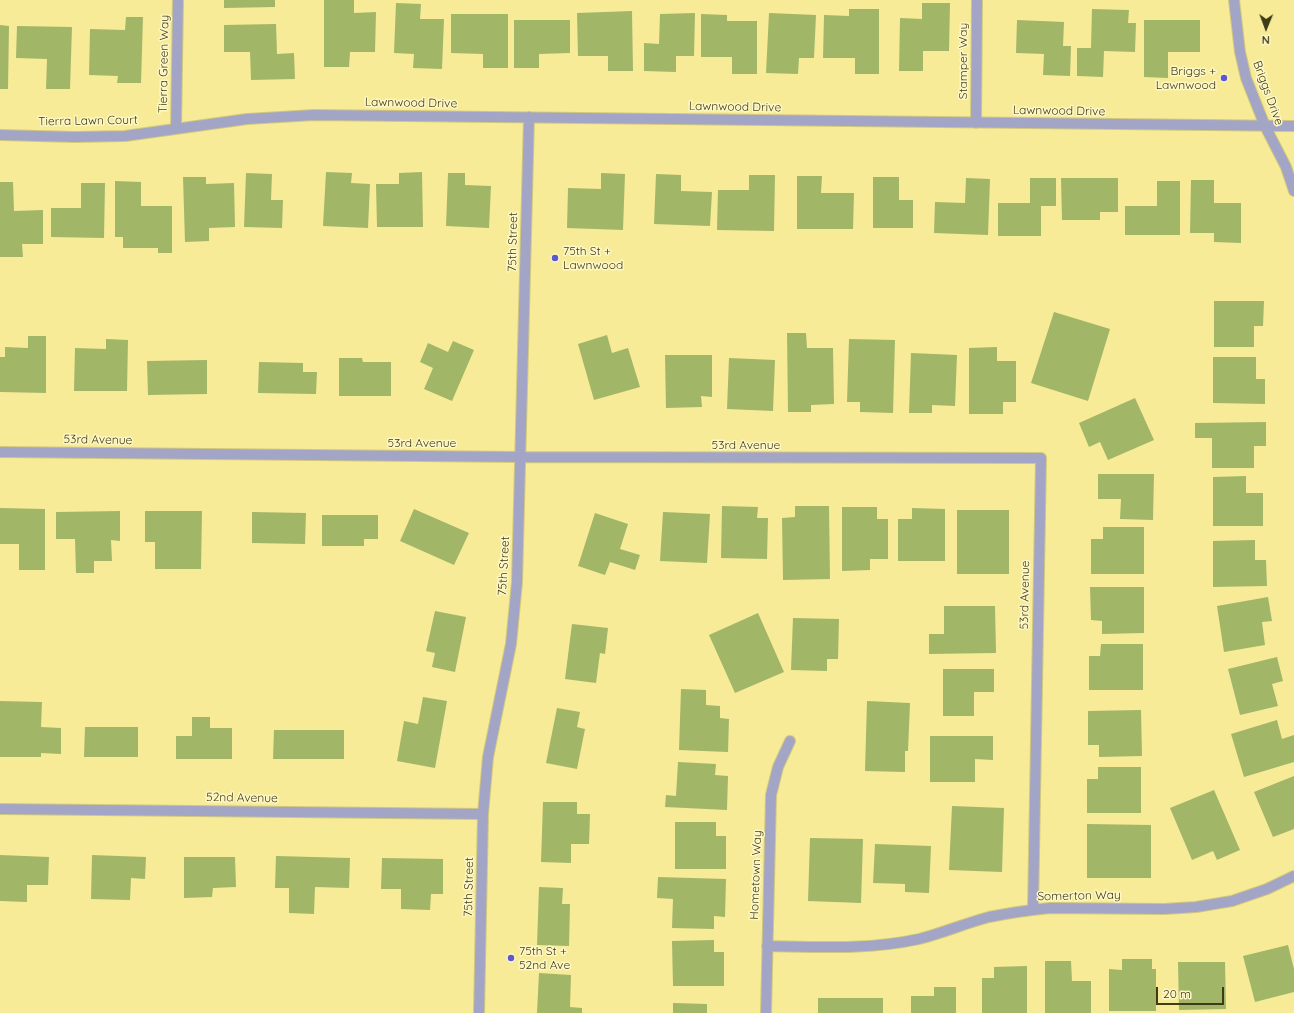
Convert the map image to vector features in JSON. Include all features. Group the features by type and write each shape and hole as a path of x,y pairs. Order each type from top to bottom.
{"street":[{"name":"Tierra Green Way","path":"176,129 178,0"},
{"name":"Stamper Way","path":"976,123 977,0"},
{"name":"Briggs Drive","path":"1234,0 1240,52 1246,78 1264,126 1286,167 1294,191"},
{"name":"Lawnwood Drive","path":"176,129 247,119 314,115 1294,126"},
{"name":"75th Street","path":"479,1013 483,814 488,757 511,644 517,582 529,117"},
{"name":"Tierra Lawn Court","path":"0,135 75,137 125,136 176,129"},
{"name":"53rd Avenue","path":"0,452 520,457 1041,458 1033,910"},
{"name":"Hometown Way","path":"766,1013 771,795 778,767 790,741"},
{"name":"52nd Avenue","path":"0,809 483,814"},
{"name":"Somerton Way","path":"767,946 880,946 920,938 989,917 1050,908 1164,909 1196,907 1232,901 1267,889 1294,876"}],"building":[{"path":"224,0 275,0 275,7 224,8"},
{"path":"324,0 354,0 354,13 376,12 375,52 350,52 349,67 324,67"},
{"path":"396,3 421,4 420,19 444,19 442,69 413,68 414,54 394,53"},
{"path":"922,3 950,3 949,51 923,51 923,71 899,71 900,18 922,19"},
{"path":"849,9 879,9 879,74 855,74 855,58 823,58 824,15 849,16"},
{"path":"1092,9 1129,10 1128,23 1136,23 1135,52 1104,51 1103,77 1077,76 1077,48 1091,48"},
{"path":"632,11 633,71 608,71 608,56 578,56 577,13"},
{"path":"695,13 694,56 676,56 676,72 644,71 644,43 659,44 660,14"},
{"path":"769,13 816,15 814,58 799,58 798,74 766,73"},
{"path":"451,14 508,14 508,68 483,68 483,54 451,53"},
{"path":"701,14 727,15 727,21 757,21 757,74 732,74 732,57 701,57"},
{"path":"126,17 143,17 141,83 117,83 118,76 89,75 90,29 125,30"},
{"path":"514,20 570,20 570,53 539,54 539,68 514,68"},
{"path":"1017,20 1064,22 1063,46 1071,46 1070,76 1043,75 1044,54 1016,53"},
{"path":"1144,20 1200,20 1200,52 1168,52 1168,78 1144,77"},
{"path":"276,24 277,54 294,53 295,79 251,80 250,52 224,52 224,25"},
{"path":"0,25 9,26 8,89 0,89"},
{"path":"17,26 72,27 70,89 46,89 47,59 16,58"},
{"path":"326,172 352,173 351,183 370,184 368,228 323,226"},
{"path":"422,172 423,227 377,227 376,184 399,184 399,173"},
{"path":"246,173 272,174 271,200 283,200 282,228 244,227"},
{"path":"448,173 465,173 465,185 491,186 489,228 446,226"},
{"path":"601,173 625,174 623,230 567,228 568,188 601,189"},
{"path":"656,174 681,175 681,191 712,192 710,226 654,224"},
{"path":"749,175 775,175 774,231 717,230 718,190 749,190"},
{"path":"797,176 822,176 821,193 854,193 853,229 797,229"},
{"path":"183,177 206,177 206,184 234,183 235,227 209,228 209,241 185,242"},
{"path":"873,177 899,177 899,200 913,200 913,228 873,228"},
{"path":"966,178 990,179 988,235 934,233 935,202 965,203"},
{"path":"1030,178 1056,178 1056,206 1041,206 1041,236 998,236 998,203 1030,203"},
{"path":"1061,178 1118,178 1118,212 1100,212 1100,220 1062,220"},
{"path":"1191,180 1214,180 1214,203 1241,203 1241,243 1214,242 1214,233 1190,233"},
{"path":"115,181 141,182 141,206 172,206 172,253 158,253 158,248 123,248 123,237 115,237"},
{"path":"1157,181 1180,181 1180,235 1125,235 1125,206 1157,206"},
{"path":"0,182 13,182 14,211 43,210 43,244 22,244 23,257 0,257"},
{"path":"81,183 105,183 104,238 51,237 51,208 81,208"},
{"path":"1214,301 1264,301 1263,326 1254,326 1254,347 1214,347"},
{"path":"1054,312 1110,329 1088,401 1031,383"},
{"path":"787,333 806,333 807,348 833,348 834,404 811,405 811,412 788,412"},
{"path":"607,335 612,353 628,348 640,387 594,400 578,344"},
{"path":"28,336 46,336 46,393 0,392 0,357 5,357 5,347 28,348"},
{"path":"106,339 128,340 127,391 74,391 75,348 106,349"},
{"path":"849,339 895,340 893,413 860,412 860,402 847,402"},
{"path":"453,341 474,350 452,401 424,389 433,368 420,362 428,343 448,352"},
{"path":"997,347 997,361 1016,361 1016,402 1003,402 1003,414 969,414 969,348"},
{"path":"911,353 957,355 955,406 932,405 932,413 909,413"},
{"path":"665,355 712,355 712,397 701,396 702,407 666,408"},
{"path":"1213,357 1256,357 1256,379 1265,379 1265,404 1213,403"},
{"path":"339,358 362,358 363,362 391,362 391,396 339,396"},
{"path":"729,358 775,360 773,411 727,409"},
{"path":"207,360 207,394 148,395 147,361"},
{"path":"259,362 303,363 303,372 317,372 316,394 258,393"},
{"path":"1135,398 1154,440 1108,460 1100,442 1089,447 1079,423"},
{"path":"1266,422 1266,446 1254,446 1254,468 1212,468 1212,438 1195,438 1195,423"},
{"path":"1098,474 1154,474 1153,520 1120,519 1121,499 1098,499"},
{"path":"1246,476 1246,493 1263,493 1263,526 1213,526 1213,477"},
{"path":"722,506 758,507 757,518 768,518 767,559 721,558"},
{"path":"795,506 829,506 830,579 783,580 782,518 795,517"},
{"path":"842,507 877,507 877,519 888,519 888,559 870,559 870,570 842,571"},
{"path":"0,508 45,509 45,570 19,570 19,544 0,544"},
{"path":"912,508 945,509 945,561 898,561 898,519 912,519"},
{"path":"414,509 469,533 454,565 400,541"},
{"path":"957,510 1009,510 1009,574 957,574"},
{"path":"120,511 120,541 111,540 112,561 94,561 94,573 76,573 75,539 56,539 56,512"},
{"path":"145,511 202,511 201,569 155,569 155,542 145,542"},
{"path":"252,512 306,513 305,544 252,543"},
{"path":"663,512 710,514 707,563 660,561"},
{"path":"595,513 628,524 620,549 640,555 635,570 610,562 605,575 578,566"},
{"path":"322,515 378,515 378,539 364,539 364,546 322,546"},
{"path":"1103,527 1144,527 1144,574 1091,574 1091,539 1103,539"},
{"path":"1255,540 1255,560 1266,560 1267,586 1213,587 1213,541"},
{"path":"1090,587 1144,587 1144,633 1102,634 1102,621 1091,620"},
{"path":"1268,597 1272,621 1262,622 1265,645 1224,652 1217,606"},
{"path":"944,606 995,606 996,653 929,654 929,634 944,634"},
{"path":"435,611 466,617 455,672 432,667 435,653 426,651"},
{"path":"758,613 784,672 735,693 709,635"},
{"path":"793,618 839,619 838,659 827,659 827,671 791,670"},
{"path":"572,624 608,628 605,654 600,653 596,683 565,679"},
{"path":"1101,644 1143,644 1143,690 1089,690 1089,656 1100,656"},
{"path":"1277,657 1283,681 1272,684 1278,706 1240,715 1228,669"},
{"path":"943,669 994,669 994,692 974,692 974,716 943,716"},
{"path":"681,689 706,690 706,705 720,706 720,718 729,719 728,752 679,750"},
{"path":"423,697 447,701 435,768 397,761 404,721 418,724"},
{"path":"0,701 42,702 41,727 61,728 61,754 41,753 41,757 0,757"},
{"path":"867,701 910,703 908,751 905,751 905,772 865,771"},
{"path":"557,708 580,712 577,727 585,729 577,769 546,763"},
{"path":"1141,710 1142,756 1099,757 1099,745 1088,745 1088,711"},
{"path":"192,717 210,717 210,728 232,728 232,759 176,759 176,736 192,736"},
{"path":"1277,720 1282,739 1294,735 1294,762 1244,777 1231,734"},
{"path":"85,727 138,727 138,757 84,757"},
{"path":"274,730 344,730 344,759 273,759"},
{"path":"930,736 993,736 993,760 975,759 975,782 930,782"},
{"path":"678,762 716,764 715,775 728,776 727,810 665,807 666,795 676,796"},
{"path":"1098,767 1141,767 1141,813 1087,813 1087,779 1098,779"},
{"path":"1294,776 1294,829 1273,837 1254,792"},
{"path":"1214,790 1240,850 1217,860 1213,851 1192,860 1170,808"},
{"path":"543,802 577,802 577,814 590,814 589,844 571,844 571,863 541,862"},
{"path":"952,806 1004,808 1002,872 949,870"},
{"path":"675,822 716,822 716,836 726,836 726,869 675,869"},
{"path":"1087,824 1151,825 1151,878 1087,878"},
{"path":"810,838 863,839 861,903 808,901"},
{"path":"875,844 931,846 929,893 905,892 905,884 873,883"},
{"path":"0,855 49,857 48,885 27,885 27,902 0,901"},
{"path":"92,855 146,857 145,879 131,878 130,900 91,899"},
{"path":"276,856 350,858 349,888 315,887 314,914 289,913 289,888 275,888"},
{"path":"184,857 235,857 236,887 213,888 212,897 184,898"},
{"path":"382,858 443,859 443,894 431,894 430,910 401,909 401,889 381,889"},
{"path":"658,877 726,879 725,917 714,916 714,929 672,928 673,899 657,898"},
{"path":"539,887 563,888 562,904 570,904 569,946 537,945"},
{"path":"714,940 714,952 724,952 724,986 673,986 672,941"},
{"path":"1288,945 1294,969 1294,992 1255,1002 1243,956"},
{"path":"1122,959 1152,959 1152,969 1156,969 1156,1011 1109,1011 1109,969 1122,970"},
{"path":"1045,961 1071,961 1072,981 1091,981 1091,1013 1045,1013"},
{"path":"1178,962 1225,962 1226,1009 1179,1010"},
{"path":"1027,966 1027,1013 982,1013 982,978 994,978 994,967"},
{"path":"539,973 571,975 570,1007 582,1008 582,1013 537,1013"},
{"path":"934,987 956,987 956,1013 911,1013 911,996 934,996"},
{"path":"818,998 883,998 883,1013 818,1013"},
{"path":"673,1003 707,1004 707,1013 673,1013"}],"place":[{"name":"Briggs + Lawnwood","path":"1224,78"},
{"name":"75th St + Lawnwood","path":"555,258"},
{"name":"75th St + 52nd Ave","path":"511,958"}]}
